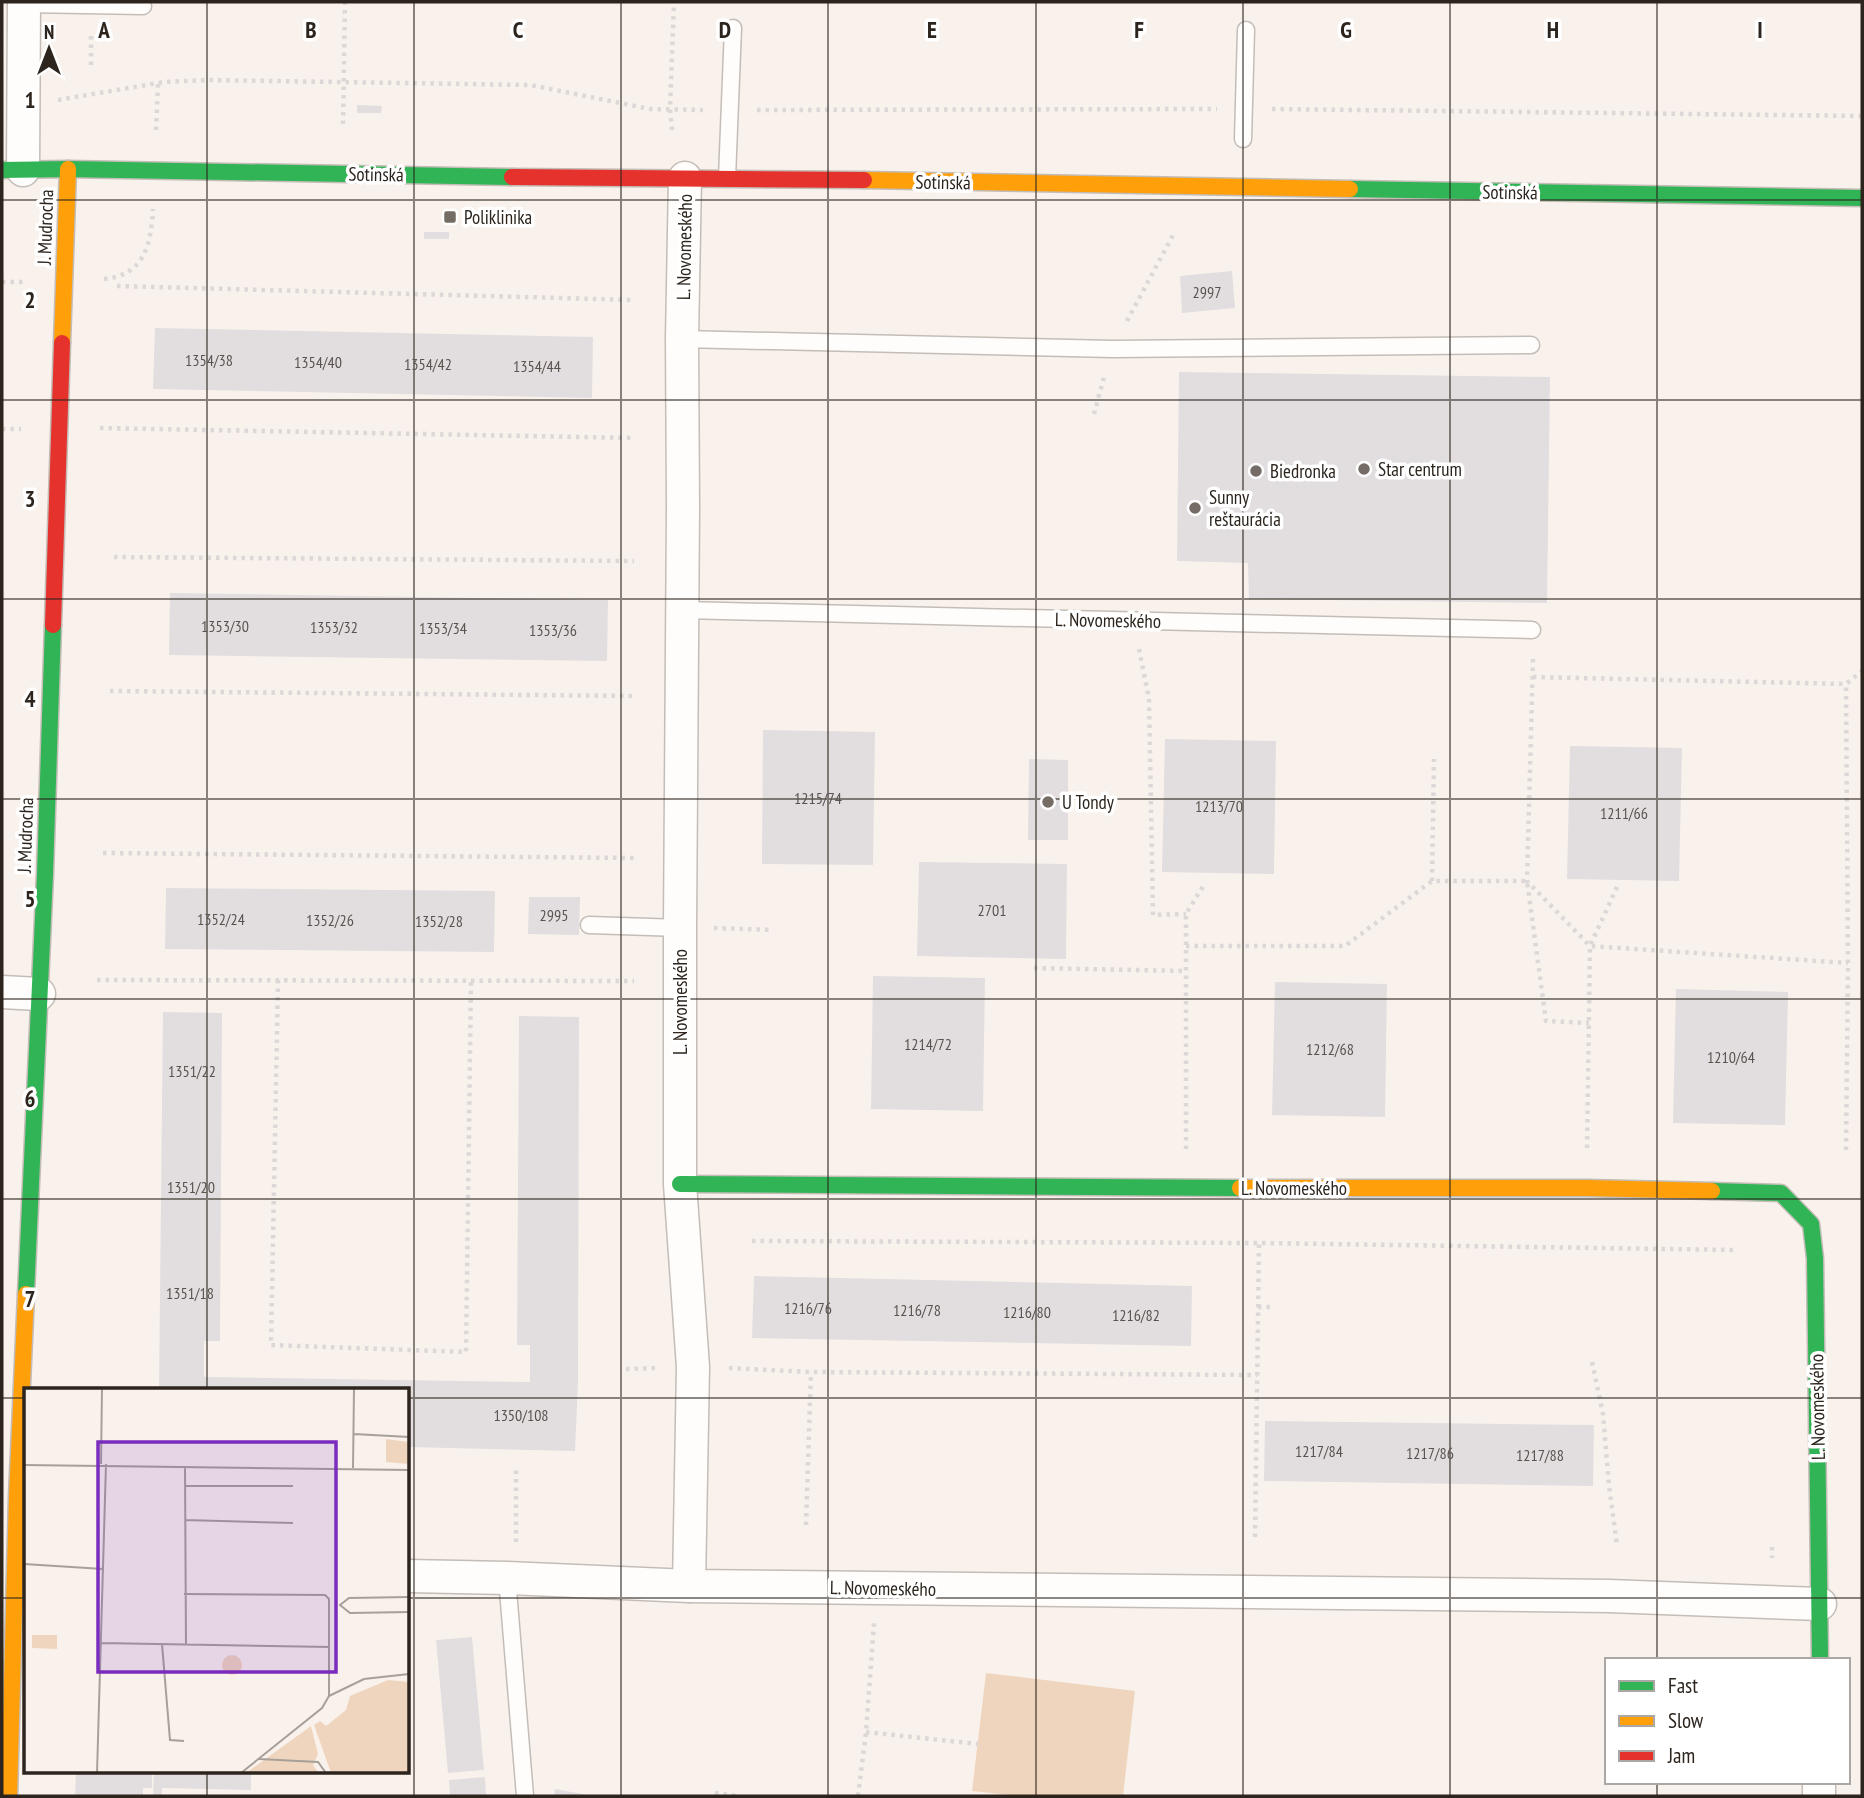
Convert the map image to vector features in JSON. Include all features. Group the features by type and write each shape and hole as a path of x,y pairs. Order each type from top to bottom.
{"street":[{"name":"Sotinská","path":"24,3 13,170 611,179 727,178 1862,198"},
{"name":"J. Mudrocha","path":"27,1388 68,169"},
{"name":"L. Novomeského","path":"685,178 682,338 680,1184 693,1367 689,1586"},
{"path":"2,992 39,994"},
{"name":"L. Novomeského","path":"410,1576 689,1586 1609,1596 1820,1604 1815,1258 1811,1224 1781,1193 1587,1188 680,1184"},
{"name":"J. Mudrocha","path":"9,1796 24,1473"},
{"path":"1820,1604 1820,1658"}],"lane":[{"path":"24,3 143,6"},
{"path":"727,178 733,28"},
{"path":"1243,139 1246,30"},
{"path":"682,338 1112,349 1531,345"},
{"name":"L. Novomeského","path":"683,610 1532,630"},
{"path":"589,926 680,928"},
{"path":"508,1578 525,1796"}],"path":[{"path":"343,124 345,2"},
{"path":"672,130 670,109 674,2"},
{"path":"52,101 158,84 209,80 530,85 650,109 1245,108 1862,116"},
{"path":"156,131 158,84"},
{"path":"2,282 9,282"},
{"path":"117,285 634,300"},
{"path":"117,428 634,439"},
{"path":"114,556 634,561"},
{"path":"1134,620 1149,699 1153,915 1186,914"},
{"path":"1532,630 1534,677 1527,881 1546,1021 1589,1023"},
{"path":"1534,677 1846,684 1862,671"},
{"path":"1846,684 1846,1150"},
{"path":"110,691 634,696"},
{"path":"1432,881 1434,759"},
{"path":"103,853 634,858"},
{"path":"1186,946 1345,946 1432,881 1527,881 1590,946 1848,963"},
{"path":"1186,1188 1186,914 1205,883"},
{"path":"1587,1188 1590,946 1617,887"},
{"path":"680,928 773,930"},
{"path":"1034,968 1186,971"},
{"path":"97,980 634,981"},
{"path":"278,980 271,1345 466,1352 471,981"},
{"path":"752,1241 1259,1243 1733,1250"},
{"path":"1255,1537 1259,1243"},
{"path":"1258,1307 1272,1307"},
{"path":"1592,1362 1603,1414 1616,1545"},
{"path":"626,1369 693,1367 811,1372 1257,1375"},
{"path":"806,1525 811,1372"},
{"path":"508,1578 515,1558 516,1466"},
{"path":"1772,1547 1772,1558"},
{"path":"858,1796 866,1732 876,1588"},
{"path":"866,1732 978,1744"},
{"path":"715,1793 738,1796"}],"shaded area":[{"path":"986,1673 1135,1691 1123,1796 1018,1796 972,1791"}],"building":[{"path":"357,105 382,106 381,113 357,113"},
{"path":"424,232 449,232 449,239 424,239"},
{"path":"1232,271 1235,308 1182,313 1180,276"},
{"path":"155,328 593,337 592,398 153,389"},
{"name":"Star centrum","path":"1179,372 1550,377 1547,603 1249,599 1248,563 1177,561"},
{"path":"170,593 608,600 607,661 169,655"},
{"path":"763,730 875,732 873,865 762,864"},
{"path":"1165,739 1276,741 1274,874 1162,872"},
{"path":"1570,746 1682,748 1679,881 1567,879"},
{"path":"1029,759 1068,760 1068,840 1028,840"},
{"path":"919,862 1067,864 1066,959 917,956"},
{"path":"166,888 495,891 494,952 165,949"},
{"path":"529,897 580,897 579,935 528,934"},
{"path":"873,976 985,978 983,1111 871,1109"},
{"path":"1275,982 1387,984 1385,1117 1272,1115"},
{"path":"1676,989 1788,992 1785,1125 1673,1123"},
{"path":"163,1012 222,1013 220,1341 204,1341 204,1377 530,1382 530,1345 517,1345 519,1016 579,1017 578,1382 575,1451 410,1447 410,1388 159,1388"},
{"path":"754,1276 1192,1286 1191,1346 752,1338"},
{"path":"1265,1421 1594,1425 1593,1486 1264,1481"},
{"path":"472,1637 484,1770 448,1773 436,1640"},
{"path":"76,1773 152,1773 152,1788 143,1788 143,1796 75,1796"},
{"path":"154,1773 251,1773 251,1790 162,1788 162,1796 153,1796"},
{"path":"485,1777 486,1796 450,1796 449,1780"},
{"path":"555,1789 588,1795 588,1796 554,1796"}],"traffic: fast":[{"path":"2,170 512,177"},
{"path":"1350,189 1862,198"},
{"path":"26,1294 53,625"},
{"path":"680,1184 1240,1188"},
{"path":"1712,1191 1781,1193 1811,1224 1815,1258 1820,1658"}],"traffic: slow":[{"path":"62,343 68,169"},
{"path":"864,180 1350,189"},
{"path":"1240,1188 1587,1188 1712,1191"},
{"path":"9,1796 17,1497 26,1294"}],"traffic: jam":[{"path":"512,177 864,180"},
{"path":"53,625 62,343"}],"place":[{"name":"Poliklinika","path":"450,217"},
{"name":"Star centrum","path":"1364,469"},
{"name":"Biedronka","path":"1256,471"},
{"name":"Sunny reštaurácia","path":"1195,508"},
{"name":"U Tondy","path":"1048,802"}]}
